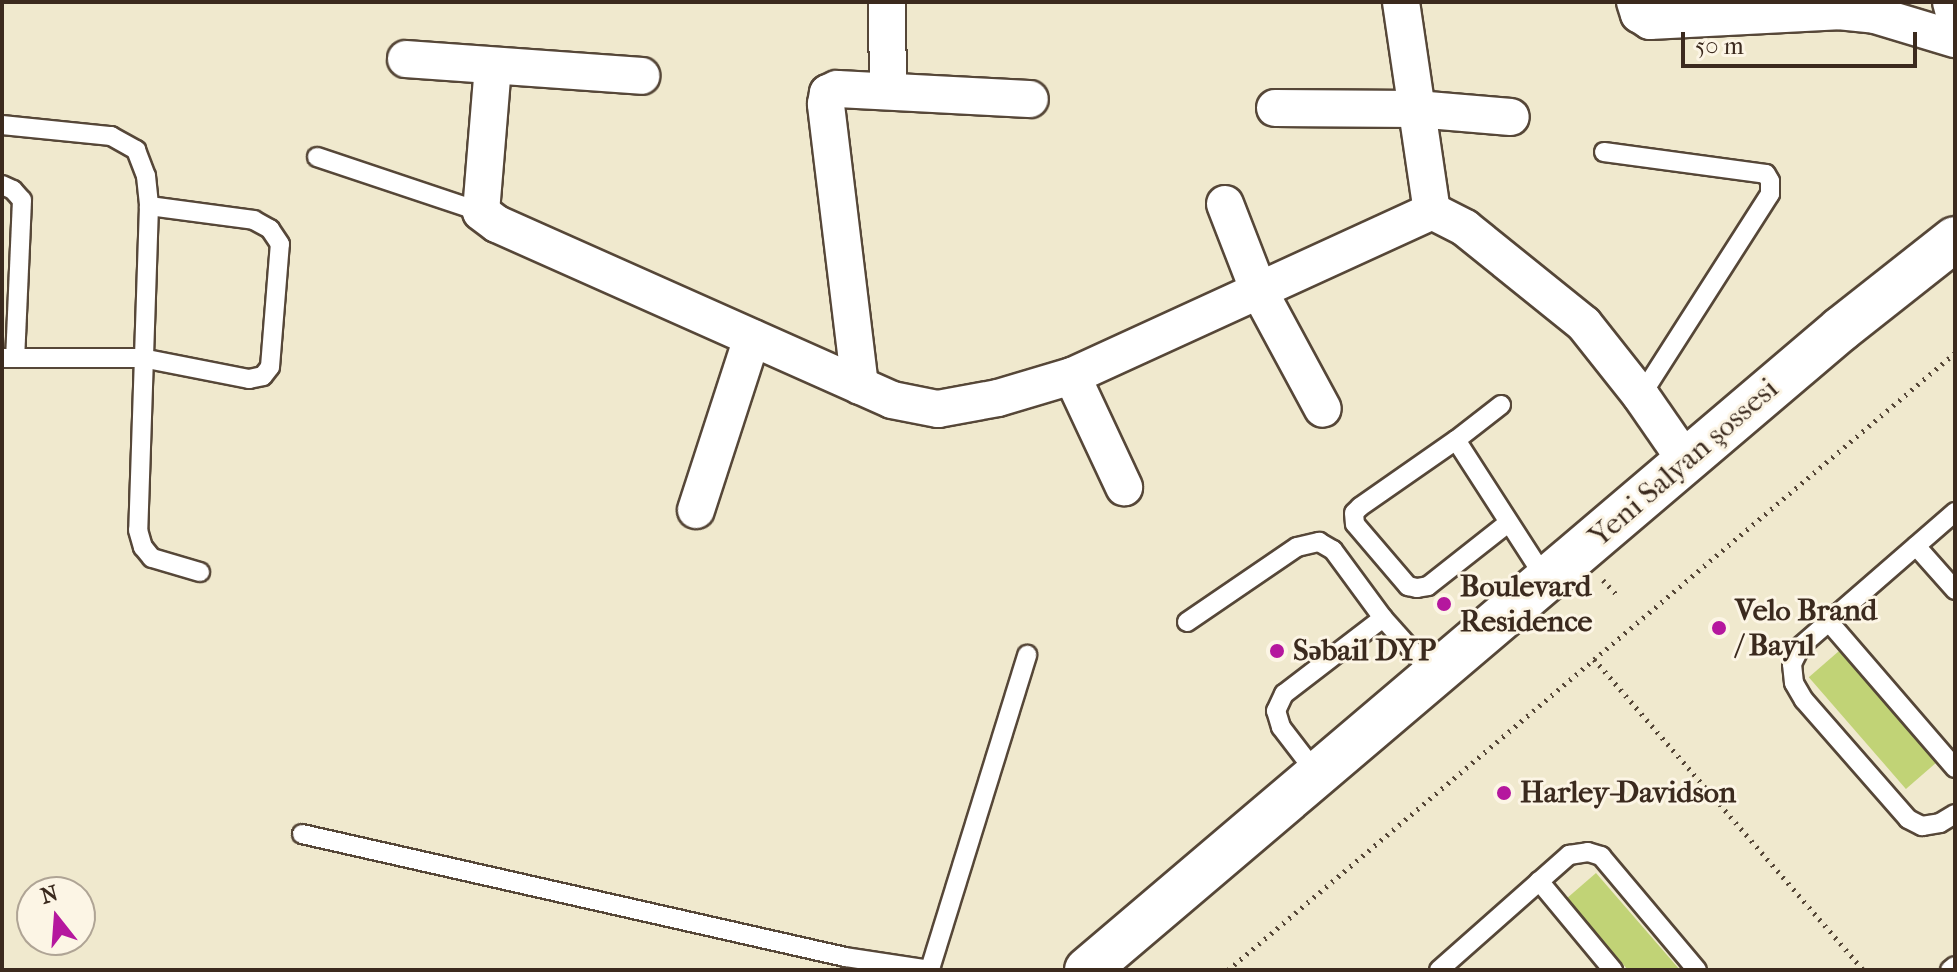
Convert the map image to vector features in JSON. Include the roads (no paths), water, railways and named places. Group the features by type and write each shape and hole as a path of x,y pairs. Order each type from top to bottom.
{"highway":[{"name":"Yeni Salyan şossesi","path":"1087,970 1841,329 1955,239"}],"street":[{"path":"887,2 888,91"},
{"path":"1401,2 1432,211"},
{"path":"1635,2 1639,14 1650,21 1838,11 1875,15 1955,39"},
{"path":"1951,2 1955,17"},
{"path":"406,59 641,76"},
{"path":"493,66 481,212 497,224 892,400 938,409 998,398 1072,376 1432,211"},
{"path":"860,386 826,104 828,93 837,89 1030,99"},
{"path":"1275,108 1416,109 1511,117"},
{"path":"1225,204 1258,289 1323,409"},
{"path":"1432,211 1465,228 1584,324 1641,396 1686,461"},
{"path":"696,510 752,338"},
{"path":"1072,376 1124,487"}],"lane":[{"path":"2,125 111,136 136,150 146,176 149,206 142,358 141,539 152,558 200,572"},
{"path":"1604,152 1766,174 1770,181 1770,194 1641,396"},
{"path":"317,157 481,212"},
{"path":"2,185 13,190 22,200 9,358 142,358 249,379 263,376 270,367 280,244 270,229 254,220 149,206"},
{"path":"1501,405 1354,513 1355,524 1408,586 1417,588 1428,586 1508,523"},
{"path":"1456,440 1547,581"},
{"path":"1955,512 1801,646 1792,664 1794,683 1804,700 1908,819 1922,826 1940,823 1955,814"},
{"path":"1187,622 1297,547 1319,542 1333,550 1383,618 1435,676"},
{"path":"1916,546 1955,590"},
{"path":"1317,774 1281,727 1276,711 1284,694 1383,618"},
{"path":"1829,622 1955,768"},
{"path":"302,834 845,957 930,970 1027,655"},
{"path":"1445,968 1569,855 1588,852 1601,856 1697,970"},
{"path":"1539,881 1613,970"},
{"path":"1950,970 1955,966"}],"place":[{"name":"Boulevard Residence","path":"1444,604"},
{"name":"Velo Brand / Bayıl","path":"1719,628"},
{"name":"Səbail DYP","path":"1277,651"},
{"name":"Harley-Davidson","path":"1504,793"}]}
